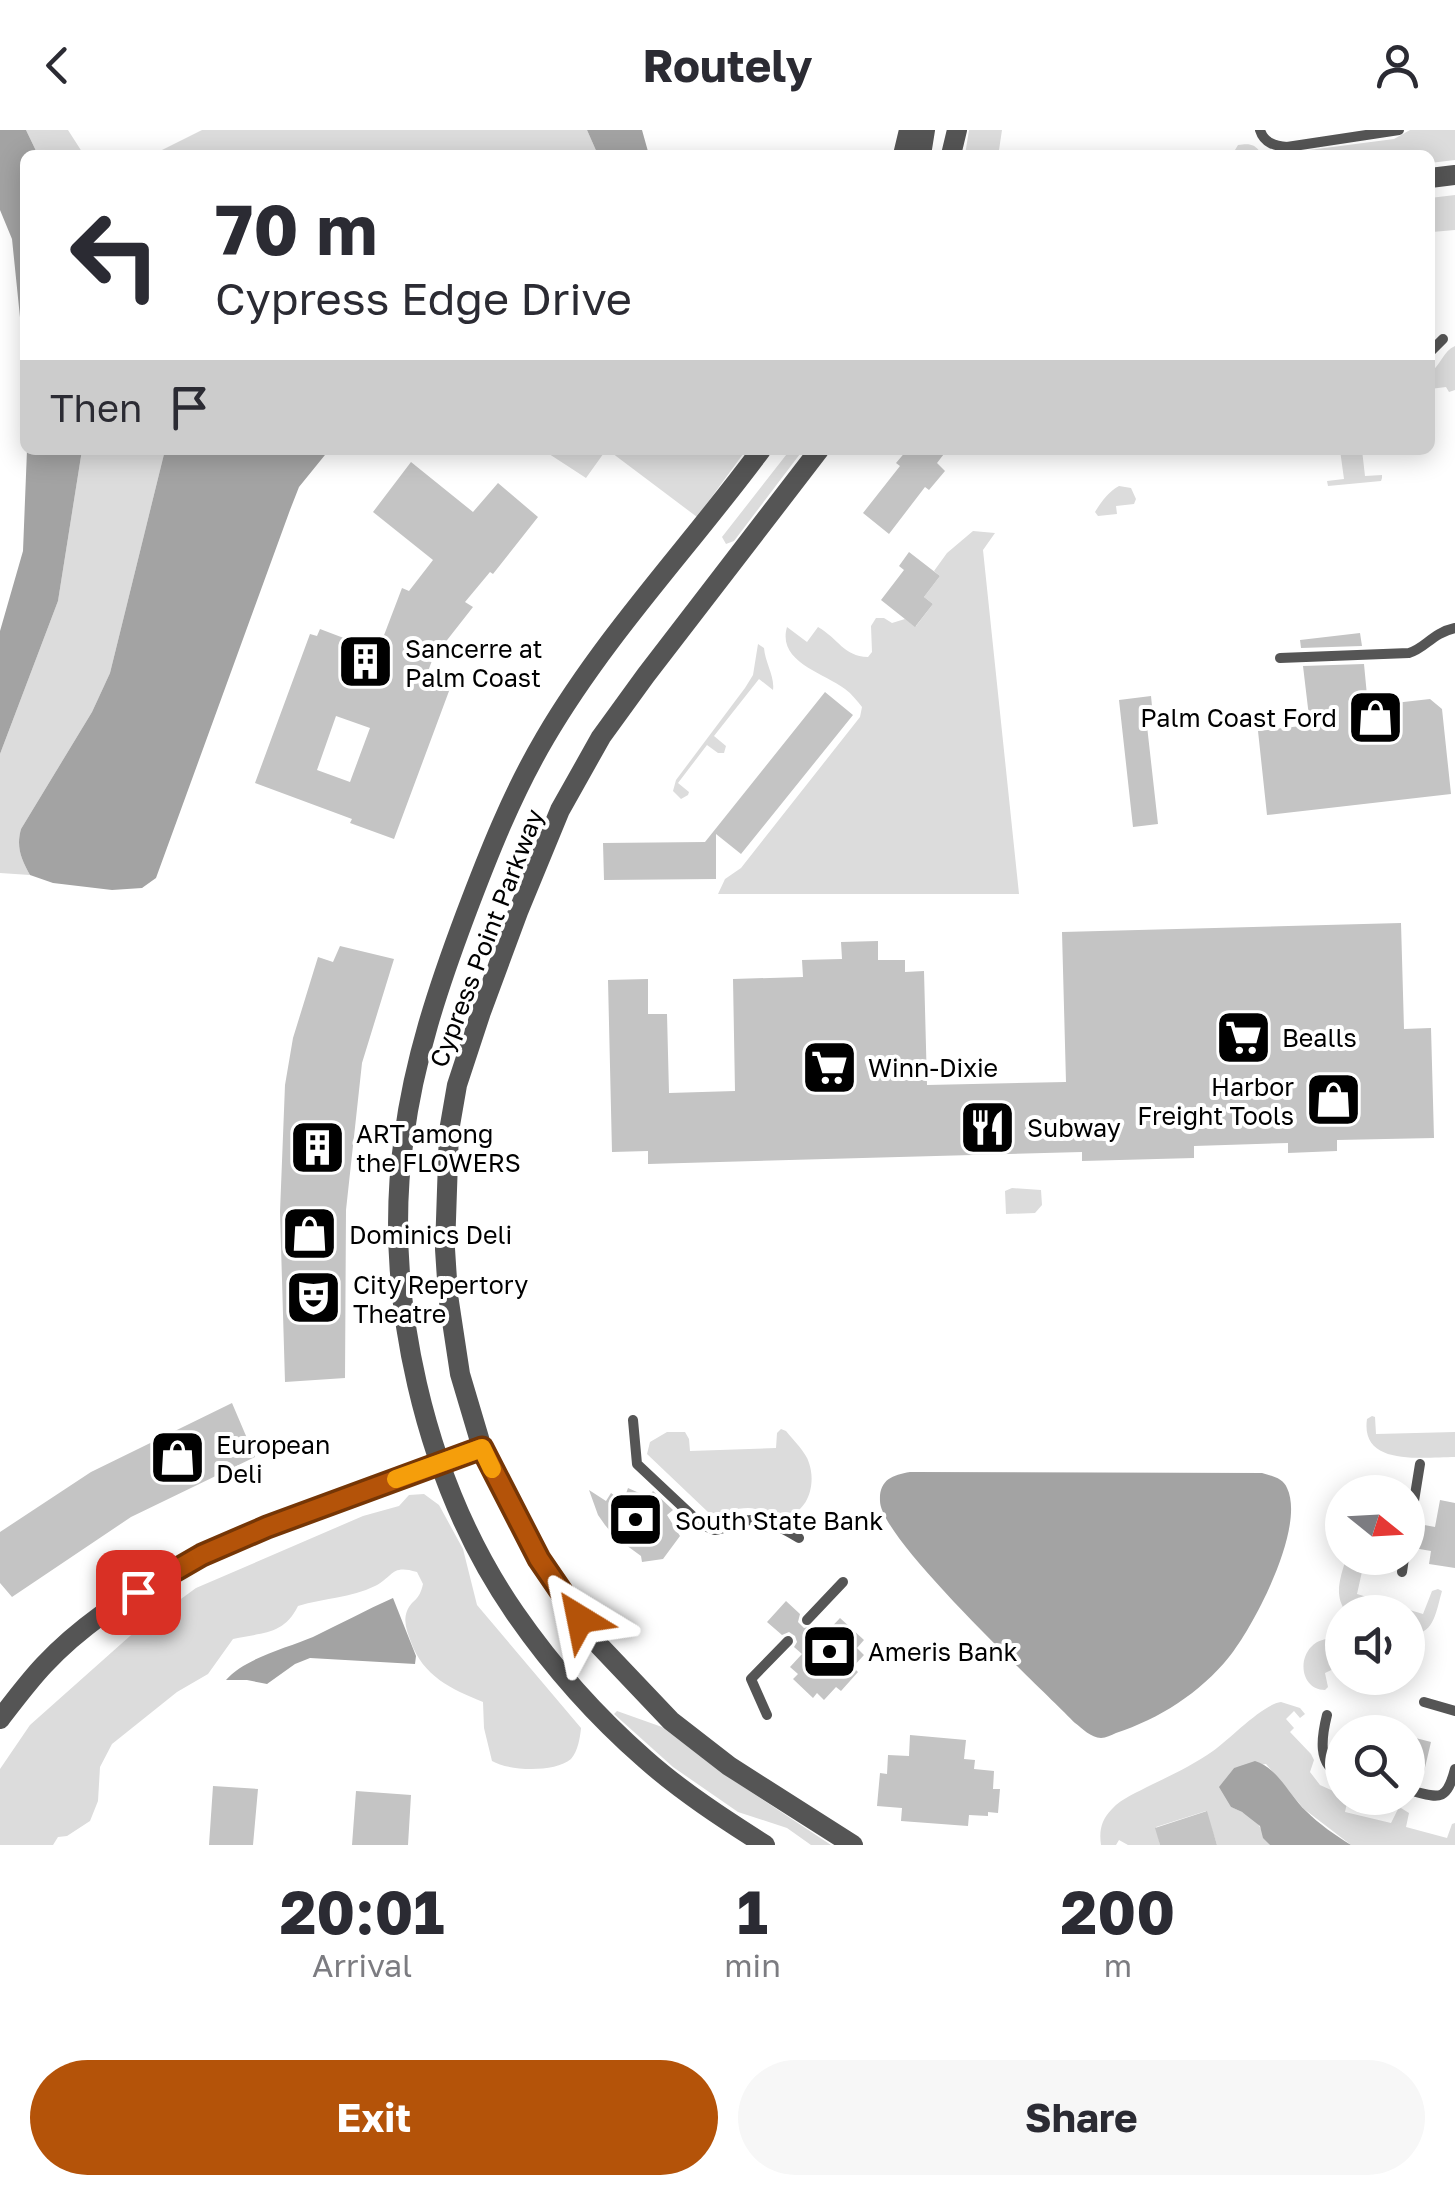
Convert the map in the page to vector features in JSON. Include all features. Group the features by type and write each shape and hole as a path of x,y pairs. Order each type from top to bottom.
{"street":[{"name":"Cypress Point Parkway","path":"757,455 603,652 544,740 504,818 428,1022 417,1063 400,1171 399,1231 410,1346 439,1463 470,1532 514,1612 556,1666 648,1762 765,1845"},
{"name":"Cypress Point Parkway","path":"815,455 601,737 560,810 480,1012 457,1084 449,1132 445,1249 460,1374 482,1448 539,1559 595,1641 671,1721 729,1766 853,1845"},
{"path":"0,1719 44,1664 82,1631 160,1578 267,1527 482,1448"}],"lane":[{"path":"1260,130 1266,140 1287,147 1399,130"},
{"path":"1435,347 1443,338"},
{"path":"1280,658 1416,652 1436,633 1455,628"},
{"path":"634,1420 637,1464 702,1525 716,1530 744,1520 760,1520 800,1538"},
{"path":"1418,1475 1420,1464"},
{"path":"807,1620 843,1582"},
{"path":"767,1715 751,1679 788,1641"},
{"path":"1424,1702 1455,1711"},
{"path":"1325,1724 1325,1756"},
{"path":"1425,1794 1436,1796 1450,1788 1455,1769"}],"shaded area":[{"path":"0,130 26,130 36,150 20,150 20,317 12,239 0,210"},
{"path":"26,130 68,130 81,150 36,150"},
{"path":"202,130 587,130 596,150 162,150"},
{"path":"587,130 642,130 648,150 596,150"},
{"path":"969,130 1002,130 999,150 966,150"},
{"path":"1410,130 1455,130 1455,160 1435,162 1435,150 1309,150 1394,139"},
{"path":"1238,145 1259,150 1235,150"},
{"path":"1455,195 1455,230 1435,232 1435,197"},
{"path":"1455,346 1455,390 1449,392 1446,387 1435,388 1435,368"},
{"path":"27,455 81,455 58,601 0,754 0,631 23,551"},
{"path":"81,455 164,455 110,673 92,712 21,829 20,853 30,875 0,873 0,754 58,601"},
{"path":"164,455 325,455 299,487 156,878 142,888 112,890 53,883 30,875 20,853 21,829 92,712 110,673"},
{"path":"551,455 602,455 586,478"},
{"path":"615,455 742,455 697,517"},
{"path":"786,455 799,455 734,541 726,544 722,537"},
{"path":"1341,455 1363,455 1365,476 1382,475 1381,481 1328,486 1327,481 1344,479"},
{"path":"1119,486 1131,488 1134,504 1116,506 1117,514 1098,516 1095,512 1100,504"},
{"path":"973,531 995,533 983,550 1019,894 718,894 725,879 741,868 860,717 862,707 850,693 795,658 786,639 787,627 807,642 818,627 847,650 868,657 872,652 871,626 876,618 892,623 905,619 916,626 933,604 924,597 940,576 934,571 947,553"},
{"path":"758,644 764,648 773,690 759,679 714,736 726,746 724,753 707,745 678,783 689,792 681,799 673,791 676,780 753,675"},
{"path":"1041,1190 1042,1205 1035,1213 1006,1214 1005,1191"},
{"path":"1372,1416 1376,1434 1455,1432 1455,1457 1412,1458 1384,1452 1373,1445 1368,1434 1367,1419"},
{"path":"781,1429 805,1455 812,1479 801,1508 787,1516 748,1508 709,1513 647,1454 650,1442 667,1432 685,1432 690,1451 776,1448"},
{"path":"910,1472 1262,1473 1280,1480 1287,1488 1291,1505 1289,1526 1284,1550 1263,1600 1218,1670 1163,1712 1097,1738 1075,1723 998,1647 933,1579 887,1520 880,1501 882,1488 888,1480"},
{"path":"424,1494 439,1505 463,1549 477,1605 581,1728 571,1759 554,1767 532,1769 492,1761 483,1702 440,1680 416,1654 405,1619 423,1584 417,1572 402,1569 366,1590 298,1606 286,1623 271,1631 233,1639 208,1674 177,1692 112,1744 100,1767 98,1801 90,1821 67,1836 58,1837 53,1845 0,1845 0,1769 30,1725 130,1636 196,1588 363,1516 399,1506 409,1495"},
{"path":"1341,1575 1361,1575 1357,1594 1360,1595 1340,1595"},
{"path":"1438,1589 1442,1591 1425,1630 1425,1609 1432,1591"},
{"path":"393,1598 416,1656 415,1664 310,1658 267,1684 226,1680 255,1660"},
{"path":"1325,1639 1325,1690 1307,1680 1303,1667 1307,1653"},
{"path":"1281,1702 1300,1708 1305,1714 1300,1718 1294,1711 1286,1719 1294,1728 1290,1732 1314,1760 1310,1772 1325,1787 1325,1815 1358,1815 1391,1823 1395,1815 1409,1815 1406,1827 1447,1838 1455,1823 1455,1845 1351,1845 1304,1809 1266,1764 1234,1768 1224,1781 1231,1807 1255,1821 1270,1845 1217,1845 1206,1811 1156,1827 1160,1845 1128,1845 1119,1840 1116,1845 1101,1845 1103,1822 1116,1805 1205,1756"},
{"path":"617,1711 662,1727 831,1845 811,1845 787,1828 738,1812 673,1767 614,1714"},
{"path":"1255,1761 1276,1775 1316,1820 1351,1845 1270,1845 1260,1826 1231,1807 1219,1787 1234,1768"}],"building":[{"path":"903,455 943,455 937,463 945,471 929,490 925,487 889,534 863,513 900,466 896,463"},
{"name":"Sancerre at Palm Coast","path":"411,462 473,512 498,483 538,517 465,602 473,607 444,644 439,642 427,674 452,683 394,839 255,783 310,634 317,636 320,629 378,651 402,588 409,591 433,560 373,512","holes":["336,716 370,728 350,782 317,770"]},
{"path":"909,552 940,576 924,597 933,604 915,627 881,600 904,570 899,566"},
{"path":"1360,633 1362,646 1301,648 1300,640"},
{"name":"Palm Coast Ford","path":"1364,664 1368,706 1430,699 1442,709 1451,794 1267,815 1258,731 1310,725 1303,666"},
{"path":"825,692 853,715 741,854 716,834 716,879 604,880 603,843 705,842"},
{"path":"1151,696 1153,716 1146,717 1158,824 1133,827 1119,700"},
{"path":"1401,923 1404,1029 1431,1028 1434,1138 1337,1140 1337,1151 1288,1153 1288,1143 1194,1146 1194,1158 1082,1161 1082,1152 648,1164 648,1151 612,1152 608,980 648,979 648,1014 667,1014 669,1093 735,1091 733,979 803,977 802,960 842,959 841,942 878,941 878,960 905,960 905,972 924,971 927,1085 1066,1082 1062,932"},
{"name":"ART among the FLOWERS","path":"340,946 394,959 362,1063 346,1210 345,1378 285,1382 280,1212 285,1085 293,1038 318,957 333,962"},
{"path":"232,1403 255,1457 131,1517 12,1597 0,1583 0,1532 91,1472"},
{"name":"South State Bank","path":"628,1488 648,1497 653,1491 673,1510 667,1515 680,1536 663,1559 642,1562 641,1556 615,1537 598,1515 589,1490 606,1501 611,1493 623,1502"},
{"path":"1440,1500 1455,1503 1455,1568 1429,1564 1431,1551 1425,1550 1425,1525 1435,1527"},
{"name":"Ameris Bank","path":"786,1601 800,1614 798,1622 804,1628 813,1626 823,1636 840,1618 864,1640 857,1648 864,1655 853,1667 858,1672 841,1691 836,1687 824,1700 817,1693 813,1698 793,1679 798,1674 790,1667 802,1654 794,1647 795,1636 789,1632 782,1635 767,1622"},
{"path":"910,1735 966,1740 964,1759 975,1760 974,1769 994,1771 993,1789 1000,1789 998,1813 969,1815 968,1826 901,1821 902,1808 877,1806 880,1773 887,1774 888,1755 909,1756"},
{"path":"1425,1740 1431,1742 1425,1768"},
{"path":"213,1786 258,1789 253,1845 209,1845"},
{"path":"356,1791 411,1795 408,1845 352,1845"},
{"path":"1207,1811 1217,1845 1160,1845 1155,1828"}],"slow traffic":[{"path":"396,1479 482,1448 492,1469"}],"place":[{"name":"Sancerre at Palm Coast","path":"366,662"},
{"name":"Palm Coast Ford","path":"1376,717"},
{"name":"Bealls","path":"1243,1037"},
{"name":"Winn-Dixie","path":"829,1067"},
{"name":"Harbor Freight Tools","path":"1333,1100"},
{"name":"Subway","path":"988,1127"},
{"name":"ART among the FLOWERS","path":"317,1147"},
{"name":"Dominics Deli","path":"310,1234"},
{"name":"City Repertory Theatre","path":"314,1298"},
{"name":"European Deli","path":"177,1458"},
{"name":"South State Bank","path":"636,1520"},
{"name":"Ameris Bank","path":"829,1651"}],"route":[{"path":"138,1592 202,1555 267,1527 482,1448 539,1559 580,1619"}]}
